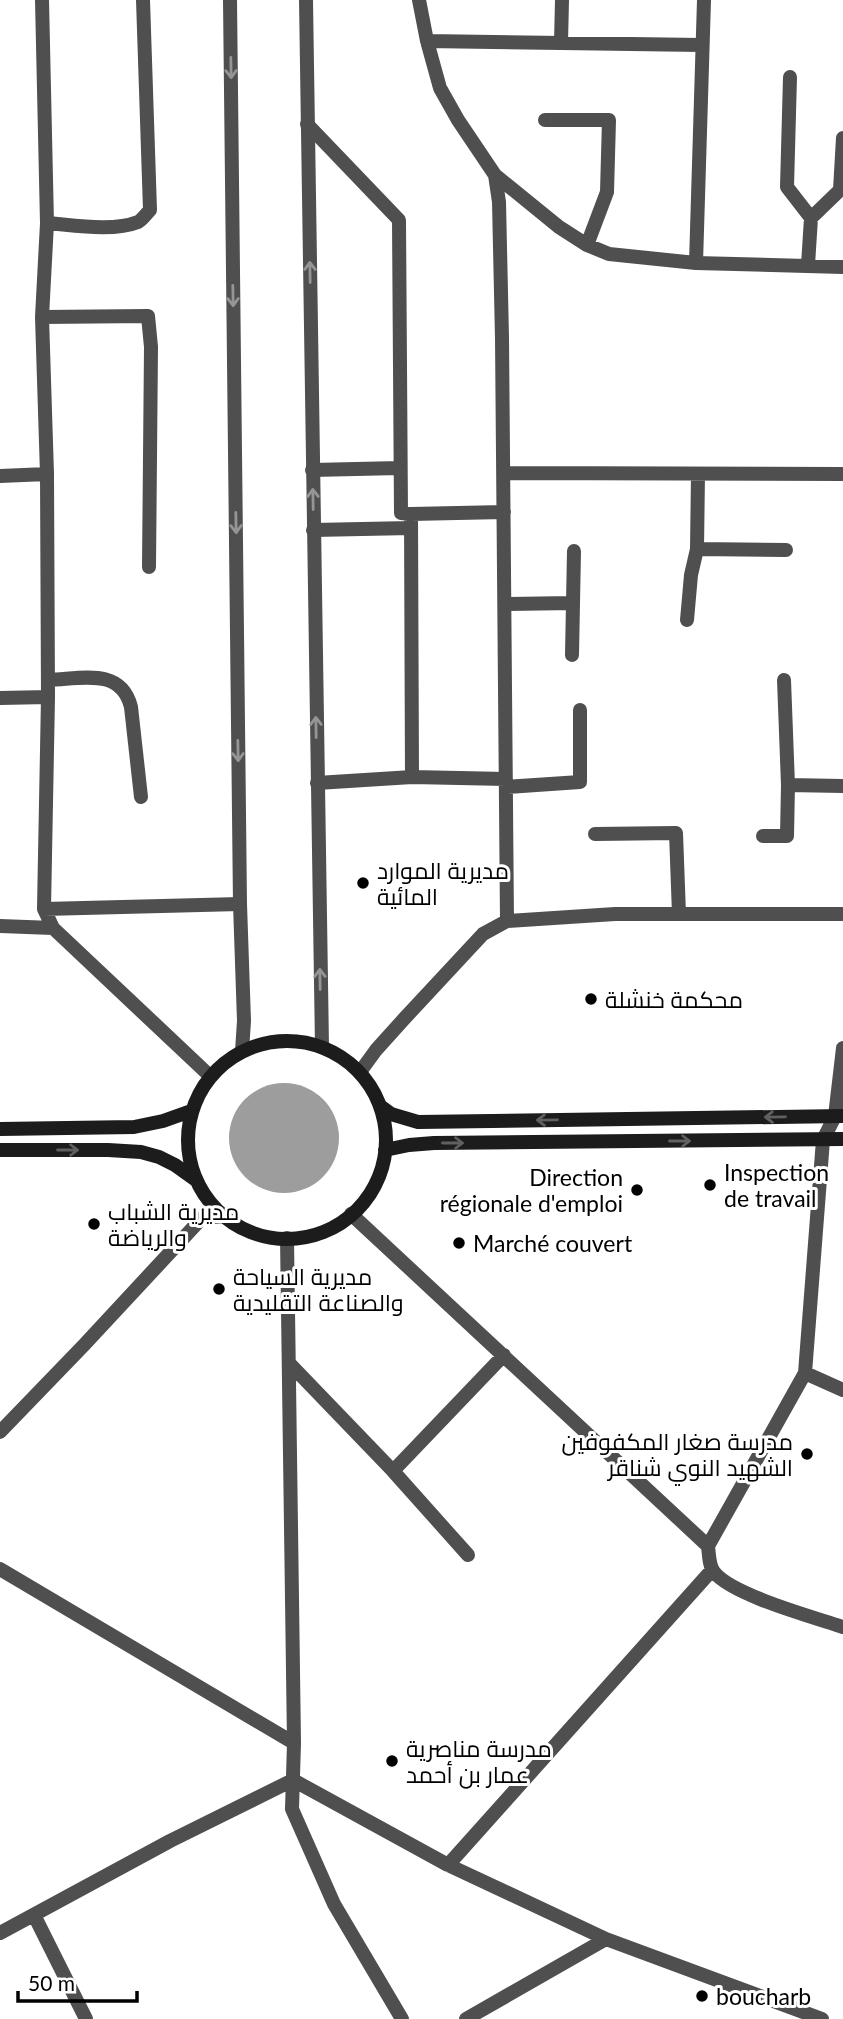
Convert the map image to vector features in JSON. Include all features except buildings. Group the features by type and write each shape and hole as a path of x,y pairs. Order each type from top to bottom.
{"main road":[{"path":"295,1041 322,1047 360,1072 372,1088 385,1126 382,1168 364,1201 332,1227 310,1236 287,1238 265,1236 243,1228 224,1216 208,1200 196,1180 189,1156 188,1130 191,1111 210,1076 242,1051 268,1042 295,1041"},
{"path":"380,1106 391,1114 418,1122 839,1116"},
{"path":"0,1129 134,1127 191,1111"},
{"path":"385,1150 434,1143 843,1139"},
{"path":"0,1150 141,1152 167,1161 196,1180"}],"street":[{"path":"42,0 47,223 42,317 49,680 44,909 53,928 210,1076"},
{"path":"47,223 110,227 141,221 150,210 143,0"},
{"path":"230,0 240,904 244,1021 242,1051"},
{"path":"306,0 322,1047"},
{"path":"419,0 440,88 458,120 495,174 559,227 608,254 696,263 843,267"},
{"path":"561,43 562,0"},
{"path":"696,263 704,0"},
{"path":"427,41 701,45"},
{"path":"790,77 787,187 811,218"},
{"path":"545,120 609,120 607,192 587,244"},
{"path":"307,124 399,220 400,468 406,521 412,777"},
{"path":"808,265 811,218 839,190 843,138"},
{"path":"495,174 499,202 504,473 507,921"},
{"path":"42,317 148,316 151,347 149,567"},
{"path":"312,470 400,468"},
{"path":"504,473 843,474"},
{"path":"0,476 47,474"},
{"path":"687,620 691,575 698,549 698,474"},
{"path":"313,530 504,512"},
{"path":"698,549 786,550"},
{"path":"572,654 574,551"},
{"path":"505,604 573,603"},
{"path":"49,680 102,678 113,680 122,688 129,697 131,707 141,797"},
{"path":"763,836 786,836 788,785 784,680"},
{"path":"0,698 48,698"},
{"path":"317,783 412,777 506,783 580,782 580,710"},
{"path":"788,785 843,786"},
{"path":"595,834 676,833 679,914"},
{"path":"44,909 240,904"},
{"path":"360,1072 394,1030 483,934 507,921 615,914 843,914"},
{"path":"0,926 53,928"},
{"path":"708,1546 805,1373 823,1140 839,1116 843,1048"},
{"path":"351,1214 708,1546 712,1570 744,1593 843,1627"},
{"path":"0,1432 202,1218 224,1216"},
{"path":"287,1238 295,1743 292,1809 334,1904 402,2019"},
{"path":"393,1471 504,1355"},
{"path":"290,1364 393,1471 468,1555"},
{"path":"805,1373 843,1390"},
{"path":"0,1569 295,1743"},
{"path":"448,1865 712,1570"},
{"path":"293,1780 448,1865 606,1939 822,2019"},
{"path":"0,1933 170,1841 293,1780"},
{"path":"34,1915 86,2019"},
{"path":"466,2019 606,1939"}],"shaded area":[{"path":"284,1083 305,1087 323,1099 335,1117 339,1138 335,1159 323,1177 305,1189 284,1193 263,1189 245,1177 233,1159 229,1138 233,1117 245,1099 263,1087"}],"place":[{"name":"مديرية الموارد المائية","path":"363,883"},
{"name":"محكمة خنشلة","path":"591,999"},
{"name":"Inspection de travail","path":"710,1185"},
{"name":"Direction régionale d'emploi","path":"637,1190"},
{"name":"مديرية الشباب والرياضة","path":"94,1224"},
{"name":"Marché couvert","path":"459,1243"},
{"name":"مديرية السياحة والصناعة التقليدية","path":"219,1289"},
{"name":"مدرسة صغار المكفوفين الشهيد النوي شناقر","path":"807,1454"},
{"name":"مدرسة مناصرية عمار بن أحمد","path":"392,1761"},
{"name":"boucharb","path":"702,1996"}]}
